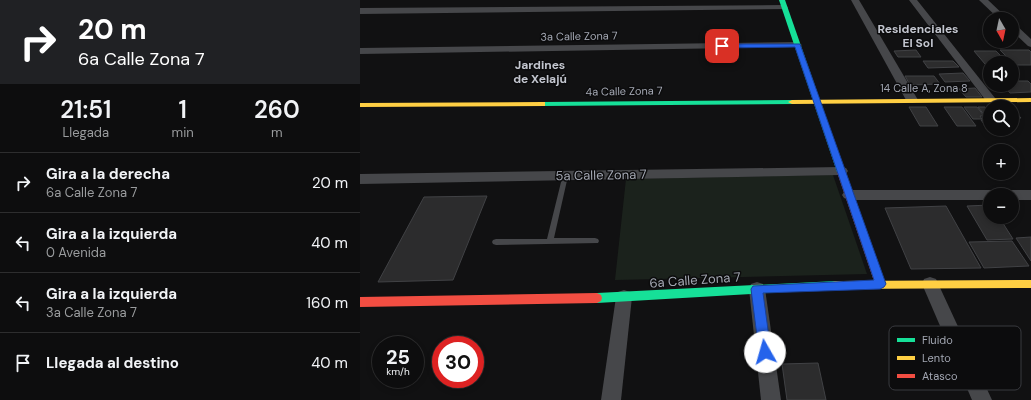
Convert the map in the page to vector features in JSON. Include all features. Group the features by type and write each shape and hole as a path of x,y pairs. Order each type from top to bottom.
{"street":[{"path":"847,0 901,100"},
{"path":"856,0 912,100"},
{"path":"913,0 991,100"},
{"path":"922,0 983,76"},
{"path":"983,0 996,12"},
{"path":"360,11 783,3 880,284"},
{"path":"1019,33 1031,44"},
{"name":"3a Calle Zona 7","path":"360,51 797,45"},
{"path":"996,92 1002,100"},
{"name":"14 Calle A, Zona 8","path":"817,101 983,100"},
{"name":"14 Calle A, Zona 8","path":"1019,100 1031,100"},
{"name":"4a Calle Zona 7","path":"360,105 817,101"},
{"name":"5a Calle Zona 7","path":"360,179 841,171"},
{"path":"849,195 983,195"},
{"path":"1019,195 1031,195"},
{"name":"6a Calle Zona 7","path":"360,302 624,297 757,289 880,284 1031,284"},
{"path":"930,284 949,326"},
{"path":"757,289 771,400"},
{"path":"611,400 624,297"},
{"path":"978,390 982,400"}],"lane":[{"path":"550,241 565,176"},
{"path":"496,242 595,241"}],"shaded area":[{"path":"833,175 867,274 615,280 626,179"}],"building":[{"path":"916,50 921,57 898,57 894,51"},
{"path":"1000,50 1029,50 1031,52 1031,65 1019,65 1019,56 1006,56"},
{"path":"974,51 996,51 1001,56 983,56 983,62"},
{"path":"923,61 953,61 959,67 928,68"},
{"path":"963,73 970,81 945,82 939,74"},
{"path":"905,76 934,76 940,84 910,85"},
{"path":"1019,81 1028,81 1031,84 1031,92 1010,93 1009,92 1019,92"},
{"path":"975,88 982,97 966,97 959,89"},
{"path":"909,107 926,107 938,126 920,126"},
{"path":"944,107 962,107 976,126 957,126"},
{"path":"964,107 977,107 983,115 980,116 982,119 973,119"},
{"path":"978,107 983,107 983,113"},
{"path":"487,196 453,280 378,282 424,197"},
{"path":"983,205 983,224 1003,224 1013,239 987,240 967,206"},
{"path":"946,206 981,268 911,269 885,208"},
{"path":"1031,237 1031,261 1016,238"},
{"path":"1012,241 1029,266 984,268 969,242"},
{"path":"818,363 826,400 787,400 782,364"}],"traffic: fast":[{"path":"782,0 841,172"},
{"path":"542,104 792,102"},
{"path":"597,298 836,285"}],"traffic: slow":[{"path":"792,102 1031,100"},
{"path":"360,105 542,104"},
{"path":"836,285 1031,284"}],"traffic: jam":[{"path":"841,172 880,284"},
{"path":"360,302 597,298"}],"district":[{"name":"Residenciales El Sol","path":"918,36"},
{"name":"Jardines de Xelajú","path":"540,72"}],"route":[{"path":"722,46 797,45 880,284 757,289 765,352"}]}
